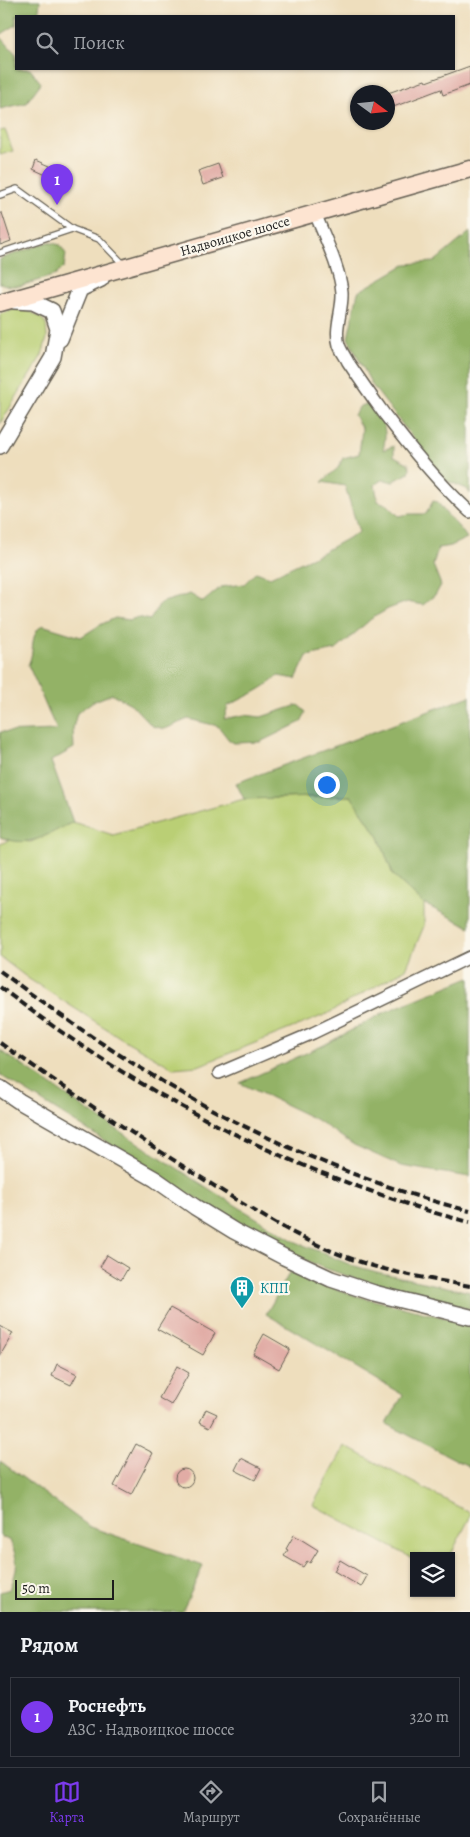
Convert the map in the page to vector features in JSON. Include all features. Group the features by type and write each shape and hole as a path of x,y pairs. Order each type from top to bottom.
{"main road":[{"name":"Надвоицкое шоссе","path":"5,302 470,169"}],"street":[{"path":"315,213 342,290 338,329 338,340 342,352 368,393 416,456 447,491 470,512"},
{"path":"0,446 53,357 80,289 126,267"},
{"path":"5,302 34,302 52,310 58,328 53,357"},
{"path":"219,1073 313,1032 470,957"},
{"path":"0,1088 19,1101 155,1179 234,1231 284,1257 331,1278 374,1293 470,1317"}],"lane":[{"path":"0,195 17,190 72,229 99,239 126,267"},
{"path":"0,253 72,229"}],"green space":[{"path":"0,0 40,0 39,12 34,15 15,15 15,26 0,35"},
{"path":"0,36 15,53 15,70 31,70 41,83 26,103 0,109"},
{"path":"5,130 13,151 0,155 0,131"},
{"path":"470,232 470,494 467,489 445,480 372,385 348,338 358,292 406,264 434,262"},
{"path":"48,242 60,245 66,254 64,267 56,275 20,286 9,286 0,283 0,259"},
{"path":"16,309 31,312 41,318 46,324 47,338 42,355 0,424 0,314"},
{"path":"368,404 378,414 385,430 383,450 394,446 394,456 408,463 410,468 409,473 392,482 383,480 375,485 378,501 388,505 399,516 426,514 433,501 438,502 467,538 451,546 438,548 433,565 441,585 436,594 423,605 407,602 388,609 371,619 336,650 307,656 296,679 278,676 260,689 228,706 224,719 244,715 261,717 298,705 306,712 301,722 260,742 234,743 229,740 218,726 188,719 165,729 152,726 131,704 112,694 92,702 77,713 73,728 74,748 51,761 73,822 46,836 29,841 20,842 0,837 0,732 57,730 28,665 35,634 42,625 81,637 115,618 130,620 138,617 150,620 160,603 190,594 203,602 221,587 244,584 256,572 270,577 321,553 359,532 345,486 322,482 338,468 343,458 359,454 362,429 354,415 360,406"},
{"path":"470,696 470,927 424,904 393,875 379,837 351,796 244,799 236,783"},
{"path":"351,796 379,837 393,875 424,904 424,926 406,969 327,1014 198,1066 173,1068 121,1038 29,979 0,957 0,844 9,840 31,842 73,822 113,835 244,799"},
{"path":"470,977 470,1177 401,1166 354,1145 315,1119 240,1083 324,1045 385,1012"},
{"path":"0,1050 87,1110 294,1241 351,1265 470,1292 470,1309 374,1285 321,1267 288,1252 229,1219 0,1075"},
{"path":"290,1272 353,1295 470,1324 470,1467 387,1424 403,1395 266,1314"},
{"path":"345,1446 470,1513 470,1517 452,1552 410,1552 410,1557 313,1505"},
{"path":"0,1461 90,1527 203,1566 182,1612 0,1612 0,1592 10,1589 15,1575 16,1559 10,1541 0,1536"}],"building":[{"path":"470,66 470,85 443,95 441,89 395,106 395,91 425,80 426,82"},
{"path":"36,160 50,166 46,175 33,169"},
{"path":"218,164 223,178 203,185 198,171"},
{"path":"0,213 2,213 11,241 0,245"},
{"path":"107,1255 128,1268 121,1280 100,1267"},
{"path":"170,1308 215,1333 203,1355 157,1329"},
{"path":"0,1326 13,1333 0,1356"},
{"path":"264,1334 290,1349 279,1369 253,1354"},
{"path":"57,1364 77,1374 71,1385 52,1376"},
{"path":"177,1366 189,1373 171,1405 159,1398"},
{"path":"206,1409 217,1414 210,1427 200,1422"},
{"path":"136,1444 153,1453 131,1495 114,1486"},
{"path":"241,1458 261,1468 255,1480 235,1470"},
{"path":"184,1469 190,1472 193,1478 190,1484 184,1487 178,1484 175,1478 178,1472"},
{"path":"294,1535 318,1550 310,1563 307,1561 303,1567 284,1556"},
{"path":"340,1560 367,1576 361,1587 334,1571"}],"railway":[{"path":"0,971 109,1048 183,1094 222,1115 303,1154 345,1171 429,1200 470,1211"},
{"path":"0,987 88,1050 133,1078 227,1130 325,1174 411,1205 470,1222"},
{"path":"0,1043 179,1163 295,1234 366,1264 410,1275 470,1286"}],"place":[{"name":"Роснефть","path":"57,205"},
{"name":"КПП","path":"242,1309"}]}
